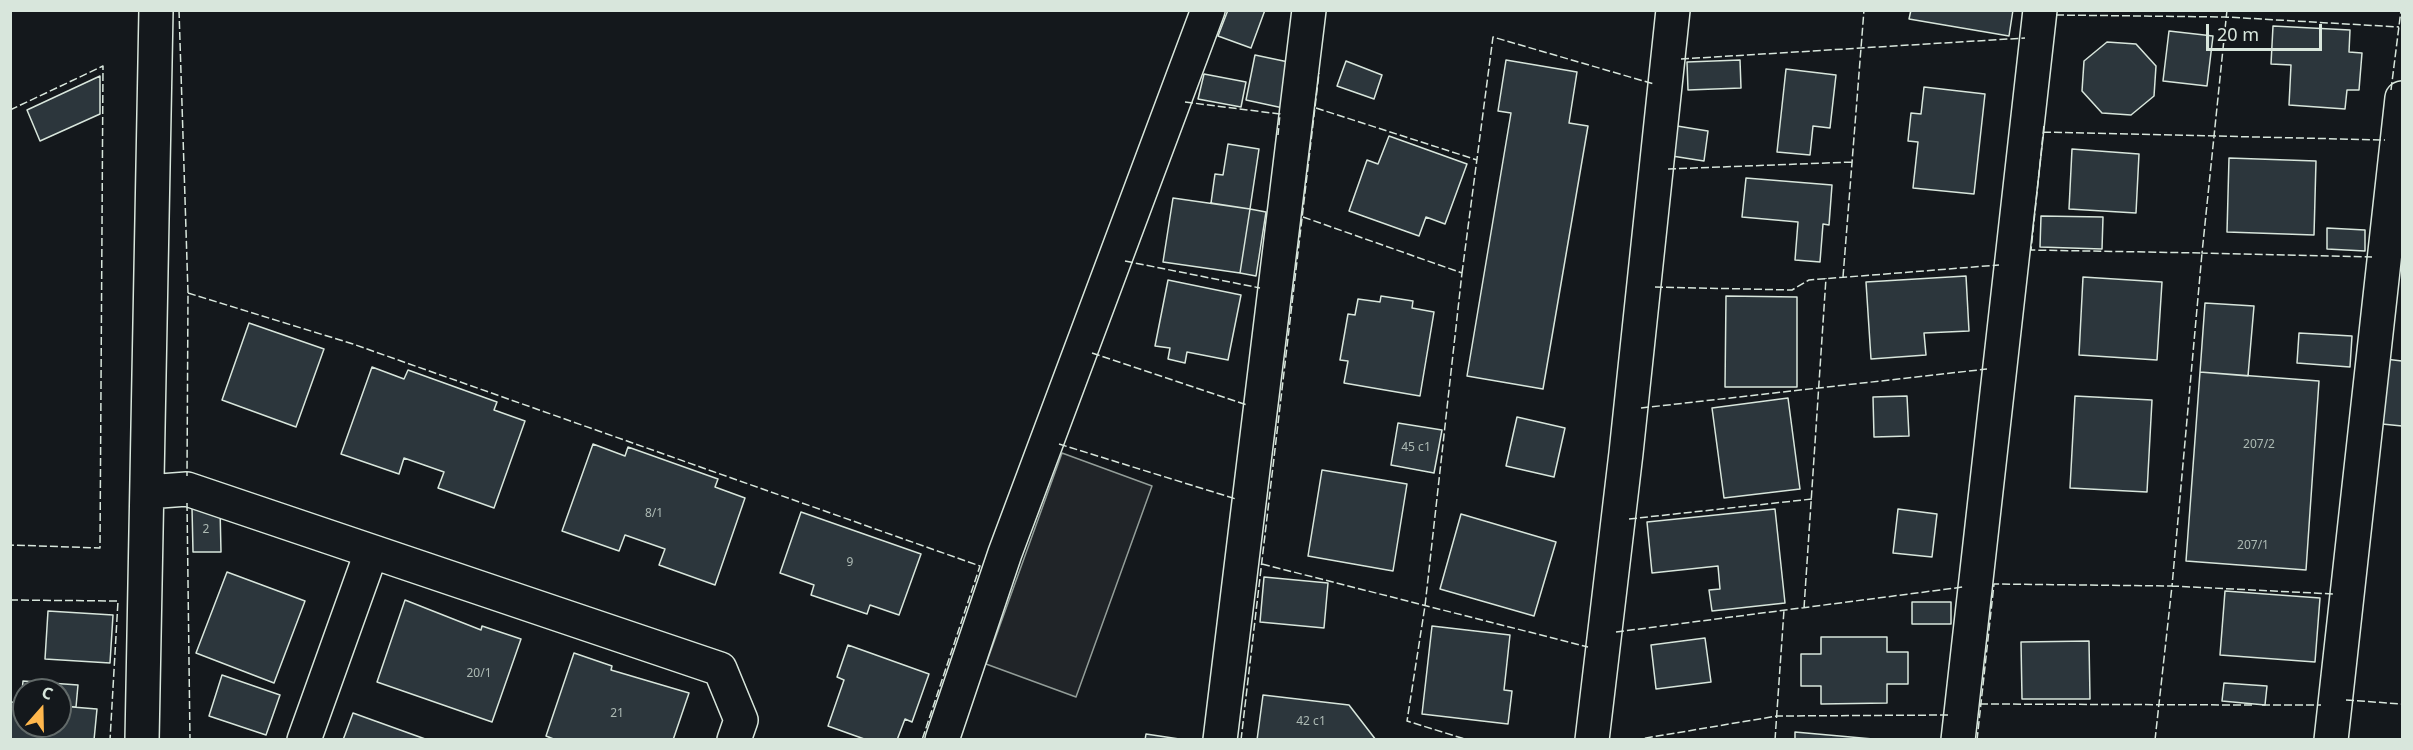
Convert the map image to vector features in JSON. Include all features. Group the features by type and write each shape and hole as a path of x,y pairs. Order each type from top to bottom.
{"street":[{"path":"142,740 156,10"},
{"path":"942,740 1005,554 1208,10"},
{"path":"1220,740 1309,10"},
{"path":"1592,740 1626,453 1673,10"},
{"path":"1958,740 2040,10"},
{"path":"2331,740 2403,98"},
{"path":"147,492 187,489 720,669 741,720 734,740"},
{"path":"304,740 371,553"}],"shaded area":[{"path":"1062,453 1152,486 1076,697 986,664"}],"building":[{"path":"1228,10 1265,10 1251,48 1218,36"},
{"path":"1911,10 2013,10 2009,36 1909,19"},
{"path":"2273,26 2350,30 2349,52 2362,53 2359,90 2347,90 2345,109 2289,105 2291,65 2271,64"},
{"path":"2169,31 2213,36 2207,86 2163,81"},
{"path":"2107,42 2136,44 2156,66 2154,96 2131,115 2102,113 2082,91 2084,61"},
{"path":"1255,55 1293,63 1283,108 1246,100"},
{"path":"1506,60 1577,72 1569,123 1588,126 1543,389 1467,376 1511,113 1498,111"},
{"path":"1740,60 1741,88 1688,90 1687,62"},
{"path":"1346,61 1382,75 1374,99 1337,86"},
{"path":"1786,69 1836,75 1830,128 1813,126 1810,155 1777,152"},
{"path":"1204,74 1246,82 1241,107 1198,99"},
{"path":"100,76 100,114 40,141 27,110"},
{"path":"1924,87 1985,94 1974,194 1913,188 1918,142 1908,141 1911,113 1921,114"},
{"path":"1677,126 1708,131 1704,161 1672,156"},
{"path":"1389,136 1467,164 1445,224 1426,217 1419,236 1349,211 1367,160 1378,164"},
{"path":"1228,144 1259,149 1250,209 1211,203 1215,174 1223,175"},
{"path":"2072,149 2139,154 2136,213 2069,209"},
{"path":"2229,158 2316,161 2314,235 2227,232"},
{"path":"1746,178 1832,185 1829,225 1823,224 1820,262 1795,260 1798,222 1742,217"},
{"path":"1173,198 1250,209 1240,273 1163,262"},
{"path":"1250,209 1266,212 1256,276 1240,273"},
{"path":"2041,216 2103,217 2102,249 2040,247"},
{"path":"2327,228 2365,230 2365,251 2327,249"},
{"path":"1966,276 1969,331 1924,333 1926,355 1871,359 1866,282"},
{"path":"2083,277 2162,282 2157,360 2079,355"},
{"path":"1168,280 1241,295 1228,360 1187,352 1185,363 1168,359 1170,348 1155,346"},
{"path":"1381,296 1413,301 1412,308 1434,312 1420,396 1344,383 1348,361 1340,360 1348,314 1355,315 1358,299 1380,302"},
{"path":"1726,296 1797,297 1797,387 1725,387"},
{"path":"2205,303 2254,306 2248,376 2200,372"},
{"path":"249,323 324,349 296,427 222,400"},
{"path":"2299,333 2352,336 2350,367 2297,363"},
{"path":"2385,359 2402,361 2402,426 2382,424"},
{"path":"372,367 404,379 408,370 497,402 494,410 525,421 494,508 438,488 444,472 404,458 399,474 341,454"},
{"path":"2200,372 2319,381 2306,570 2186,561"},
{"path":"1907,396 1909,436 1874,437 1873,397"},
{"path":"2075,396 2152,400 2147,492 2070,488"},
{"path":"1788,398 1800,489 1724,498 1712,408"},
{"path":"1517,417 1565,428 1554,477 1506,466"},
{"path":"1398,423 1442,430 1434,473 1391,465"},
{"path":"593,444 625,456 628,447 718,479 715,487 745,498 715,585 659,565 665,549 625,535 619,551 562,531"},
{"path":"1322,470 1407,484 1393,571 1308,556"},
{"path":"192,508 220,508 221,552 193,552"},
{"path":"1775,509 1785,603 1712,611 1709,590 1720,589 1718,566 1652,573 1647,522"},
{"path":"1898,509 1937,514 1932,557 1893,553"},
{"path":"801,512 921,554 899,615 870,605 867,614 811,595 814,585 780,573"},
{"path":"1461,514 1556,542 1534,616 1440,589"},
{"path":"227,572 305,601 274,683 196,653"},
{"path":"1264,577 1328,583 1324,628 1260,622"},
{"path":"2225,591 2320,598 2315,662 2220,655"},
{"path":"405,600 481,630 482,626 521,639 492,722 377,682"},
{"path":"1912,602 1951,602 1951,624 1912,624"},
{"path":"48,611 113,615 110,663 45,659"},
{"path":"1432,626 1510,635 1504,690 1512,691 1508,724 1422,714"},
{"path":"1821,637 1887,637 1887,652 1908,652 1908,684 1887,684 1887,703 1821,704 1821,686 1801,686 1801,654 1821,654"},
{"path":"1705,638 1711,682 1656,689 1651,645"},
{"path":"2089,641 2090,699 2022,699 2021,642"},
{"path":"848,645 929,674 912,722 905,719 897,740 867,740 828,726 844,680 837,677"},
{"path":"574,653 612,666 611,670 689,693 673,740 556,740 546,736"},
{"path":"222,675 280,695 266,735 209,716"},
{"path":"2224,683 2267,686 2265,705 2222,701"},
{"path":"72,685 78,685 76,707 72,707"},
{"path":"1263,695 1349,705 1376,740 1257,740"},
{"path":"10,702 12,702 12,738 72,738 72,707 97,709 94,740 10,740"},
{"path":"353,713 428,740 343,740"},
{"path":"1795,732 1884,740 1795,740"},
{"path":"1146,734 1186,740 1145,740"}],"fence":[{"path":"179,10 188,293 187,476"},
{"path":"1843,277 1864,10"},
{"path":"2227,10 2202,253 2372,257"},
{"path":"2391,90 2401,10"},
{"path":"2056,15 2226,17 2399,27"},
{"path":"1462,273 1493,37 1654,84"},
{"path":"1681,59 2025,38"},
{"path":"10,110 103,66 100,548 10,545"},
{"path":"1241,740 1319,73"},
{"path":"1185,102 1280,114 1278,135"},
{"path":"1316,108 1477,160"},
{"path":"1977,740 1994,584 2172,586 2202,253 2031,250 2044,125"},
{"path":"2043,132 2385,140"},
{"path":"1668,169 1852,162"},
{"path":"1303,217 1462,273 1425,606 1407,721 1468,740"},
{"path":"1125,261 1260,288"},
{"path":"1655,287 1792,290 1809,280 1999,265"},
{"path":"1804,608 1826,278"},
{"path":"188,293 353,344 980,566 922,740"},
{"path":"1092,353 1247,405"},
{"path":"1641,408 1987,369"},
{"path":"1059,444 1236,499"},
{"path":"1629,519 1812,499"},
{"path":"187,503 190,740"},
{"path":"1262,564 1588,647"},
{"path":"2155,740 2172,586 2334,594"},
{"path":"1616,632 1963,587"},
{"path":"10,600 118,601 110,740"},
{"path":"1775,740 1784,610"},
{"path":"2346,700 2402,704"},
{"path":"1980,704 2253,705"},
{"path":"2262,705 2321,705"},
{"path":"1634,740 1777,716 1948,715"}]}
